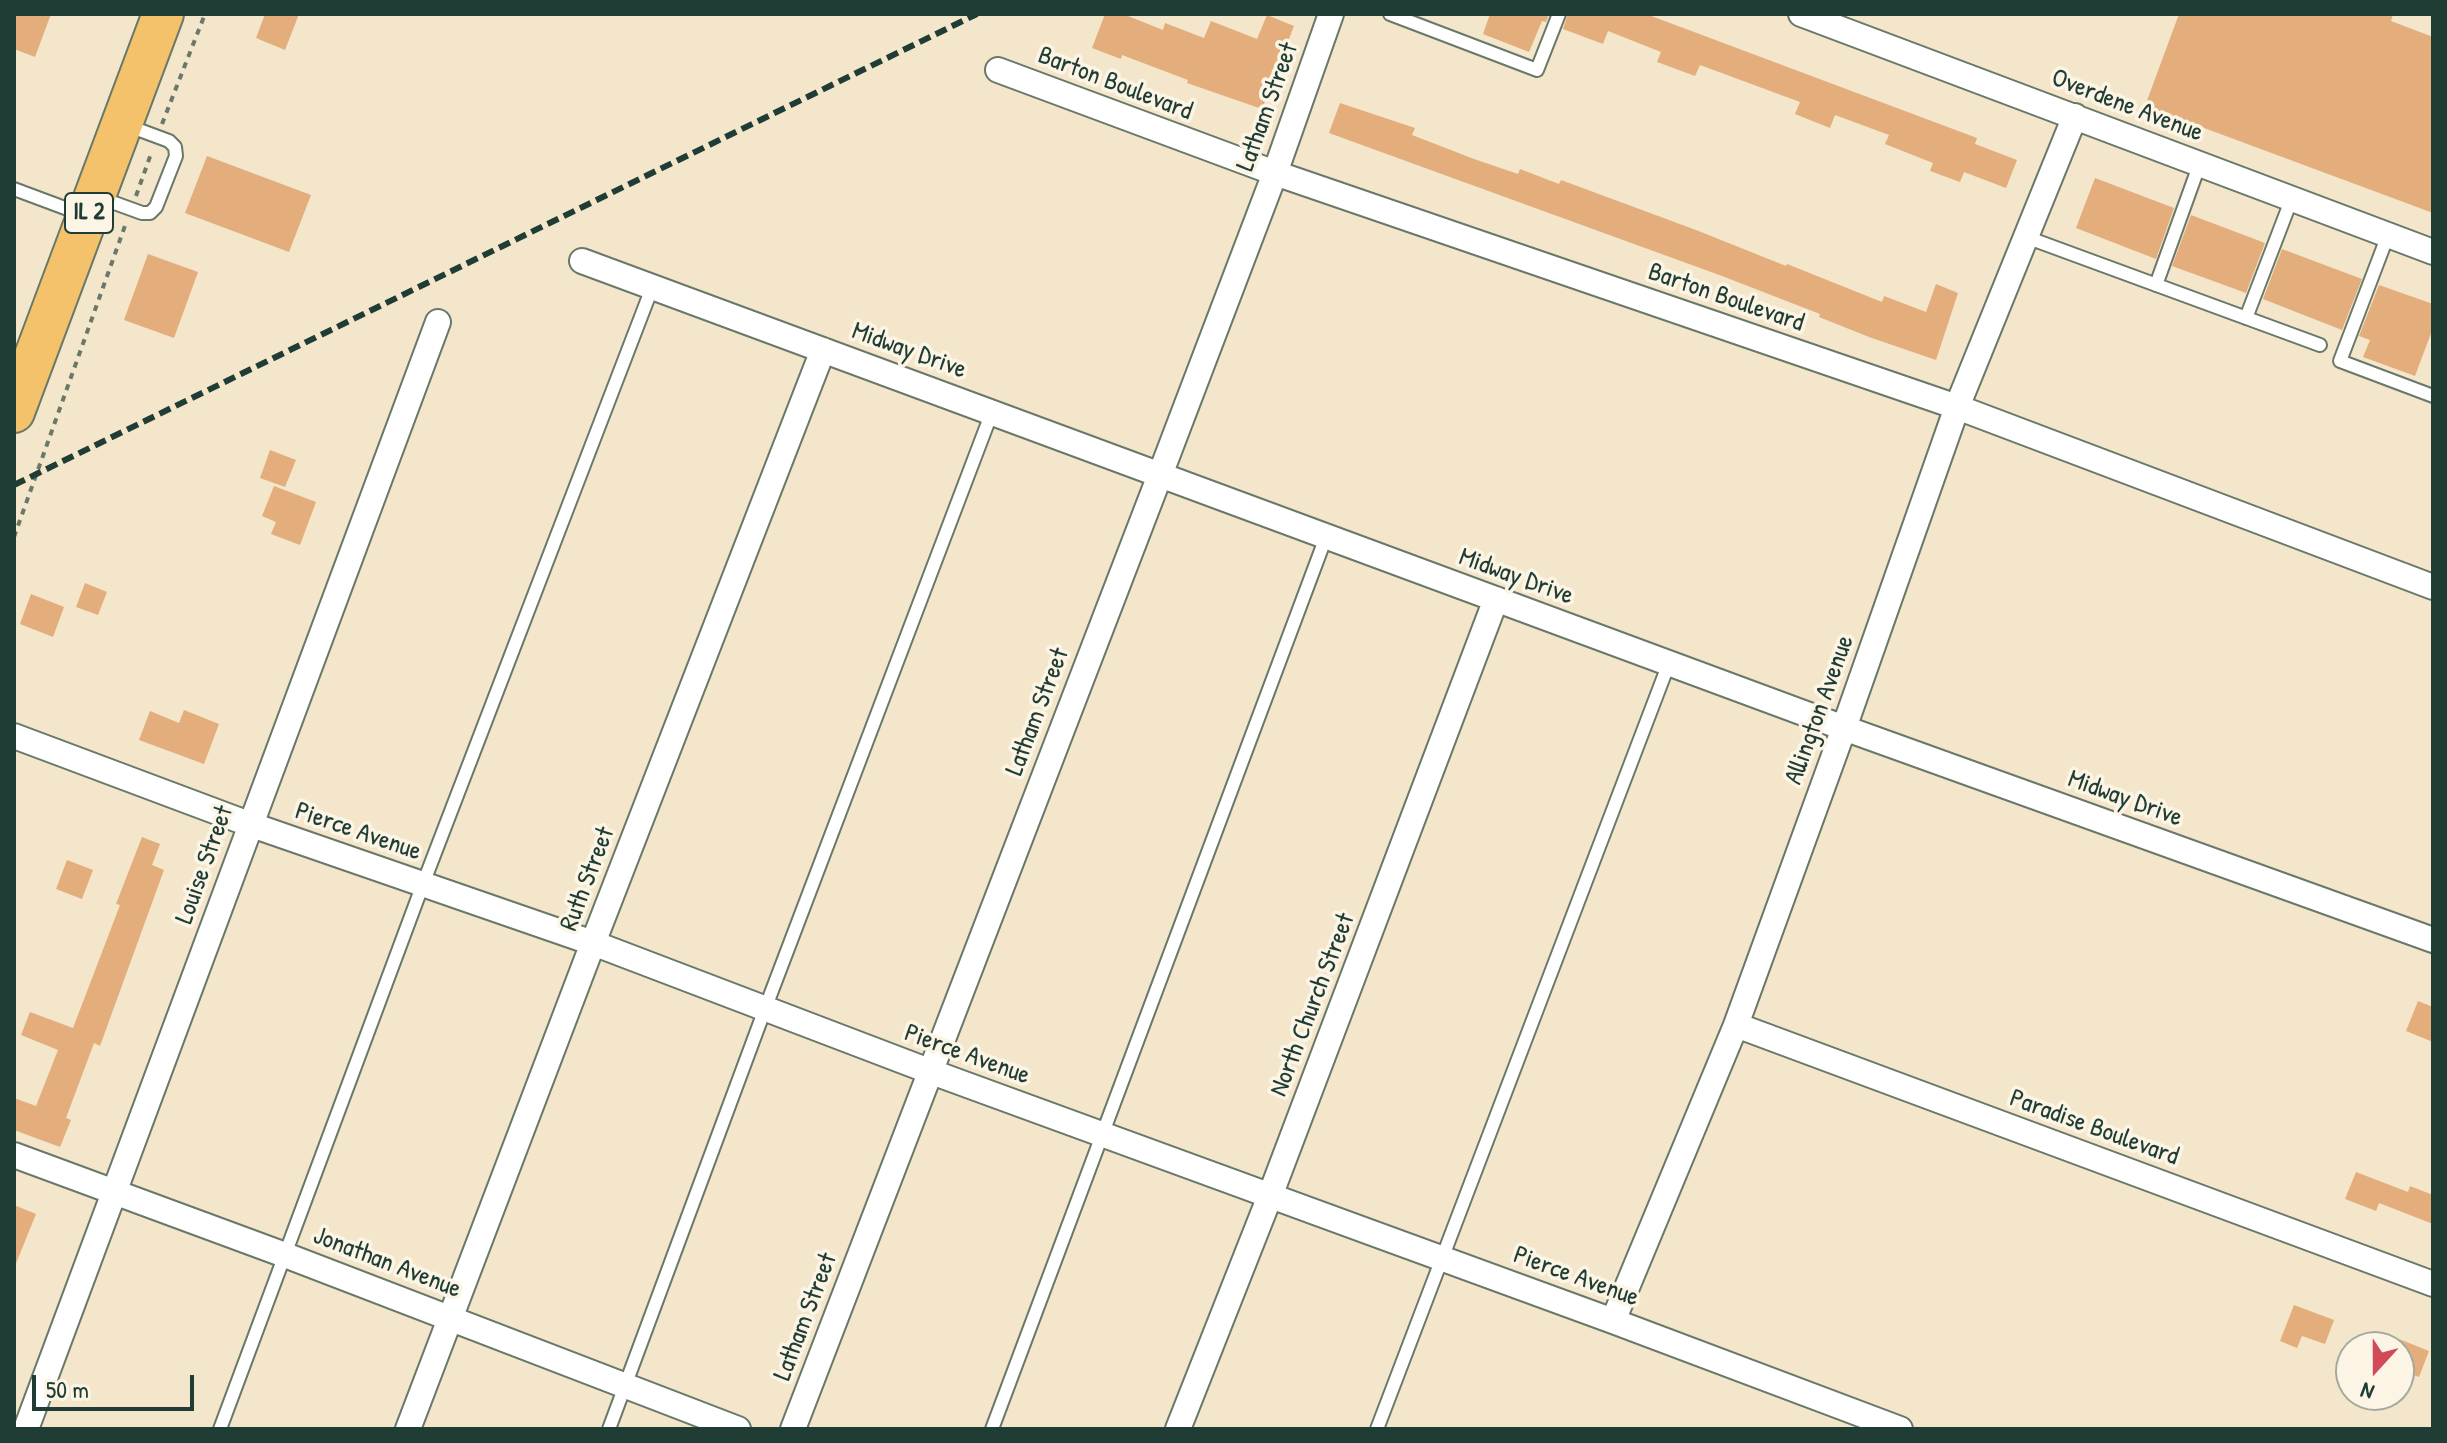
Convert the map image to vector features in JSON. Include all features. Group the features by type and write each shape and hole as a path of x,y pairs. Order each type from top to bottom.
{"main road":[{"name":"IL 2","path":"14,412 140,130 163,14"}],"street":[{"name":"Latham Street","path":"793,1429 1275,173 1331,14"},
{"name":"Overdene Avenue","path":"1801,14 2433,252"},
{"name":"Barton Boulevard","path":"998,70 1275,173 1957,407 2433,587"},
{"name":"Allington Avenue","path":"1613,1321 1736,1025 1957,407 2075,116"},
{"name":"Midway Drive","path":"582,261 1844,728 2433,940"},
{"name":"Louise Street","path":"26,1429 438,322"},
{"name":"Ruth Street","path":"408,1429 823,350"},
{"name":"North Church Street","path":"1178,1429 1270,1196 1496,599"},
{"name":"Pierce Avenue","path":"14,736 249,824 593,943 929,1071 1900,1429"},
{"name":"Paradise Boulevard","path":"1736,1025 2433,1284"},
{"name":"Jonathan Avenue","path":"14,1155 450,1317 738,1429"}],"lane":[{"path":"1390,14 1537,70 1559,14"},
{"path":"14,189 150,213 156,207 176,156 175,147 169,141 140,130"},
{"path":"2156,285 2200,163"},
{"path":"2246,318 2292,198"},
{"path":"2388,235 2340,361 2433,396"},
{"path":"2026,237 2320,345"},
{"path":"220,1429 423,884 652,288"},
{"path":"609,1429 992,412"},
{"path":"992,1429 1326,537"},
{"path":"1377,1429 1669,663"}],"path":[{"path":"14,537 105,207 140,130 205,14"}],"building":[{"path":"14,14 51,14 35,57 14,49"},
{"path":"265,14 299,14 285,50 256,38"},
{"path":"1105,14 1123,14 1163,30 1165,23 1204,38 1211,21 1257,39 1267,15 1294,26 1262,109 1187,83 1188,80 1122,55 1121,59 1092,48"},
{"path":"1490,14 1549,14 1546,22 1542,21 1529,52 1483,34"},
{"path":"1568,14 1646,14 1977,138 1975,144 2017,160 2006,188 1964,172 1960,182 1930,171 1933,163 1885,144 1889,135 1835,115 1830,128 1795,114 1800,102 1700,65 1695,76 1657,62 1661,52 1608,31 1603,44 1563,29"},
{"path":"2179,14 2393,14 2391,21 2433,37 2433,213 2145,106"},
{"path":"1340,103 1415,128 1412,135 1474,159 1518,174 1520,169 1559,184 1561,180 1882,302 1884,296 1926,312 1936,284 1958,293 1936,360 1869,337 1819,317 1820,314 1722,276 1329,133"},
{"path":"207,156 311,195 289,252 185,213"},
{"path":"2095,178 2174,208 2156,259 2076,228"},
{"path":"2191,215 2265,243 2246,293 2172,266"},
{"path":"2282,249 2362,279 2342,330 2263,299"},
{"path":"148,254 198,272 174,338 124,320"},
{"path":"2379,285 2433,304 2433,328 2415,376 2363,357 2370,340 2359,336"},
{"path":"270,450 296,460 285,487 260,478"},
{"path":"274,486 316,502 300,545 271,534 276,522 262,516"},
{"path":"85,583 107,592 98,615 76,607"},
{"path":"31,594 64,607 53,637 20,624"},
{"path":"184,710 219,724 204,764 139,740 150,711 179,723"},
{"path":"142,837 160,844 152,865 164,870 100,1046 94,1043 66,1118 71,1120 60,1147 14,1130 14,1098 36,1106 58,1050 21,1035 30,1012 73,1028 120,905 116,904"},
{"path":"67,860 93,870 82,899 56,889"},
{"path":"2418,1001 2433,1007 2433,1042 2406,1031"},
{"path":"2356,1172 2408,1192 2410,1186 2433,1195 2433,1224 2379,1203 2376,1211 2345,1199"},
{"path":"14,1205 36,1214 15,1266 14,1266"},
{"path":"2294,1305 2334,1320 2325,1344 2302,1336 2297,1348 2280,1341"},
{"path":"2415,1345 2429,1351 2419,1377 2415,1376"}],"railway":[{"path":"14,485 977,14"}]}
